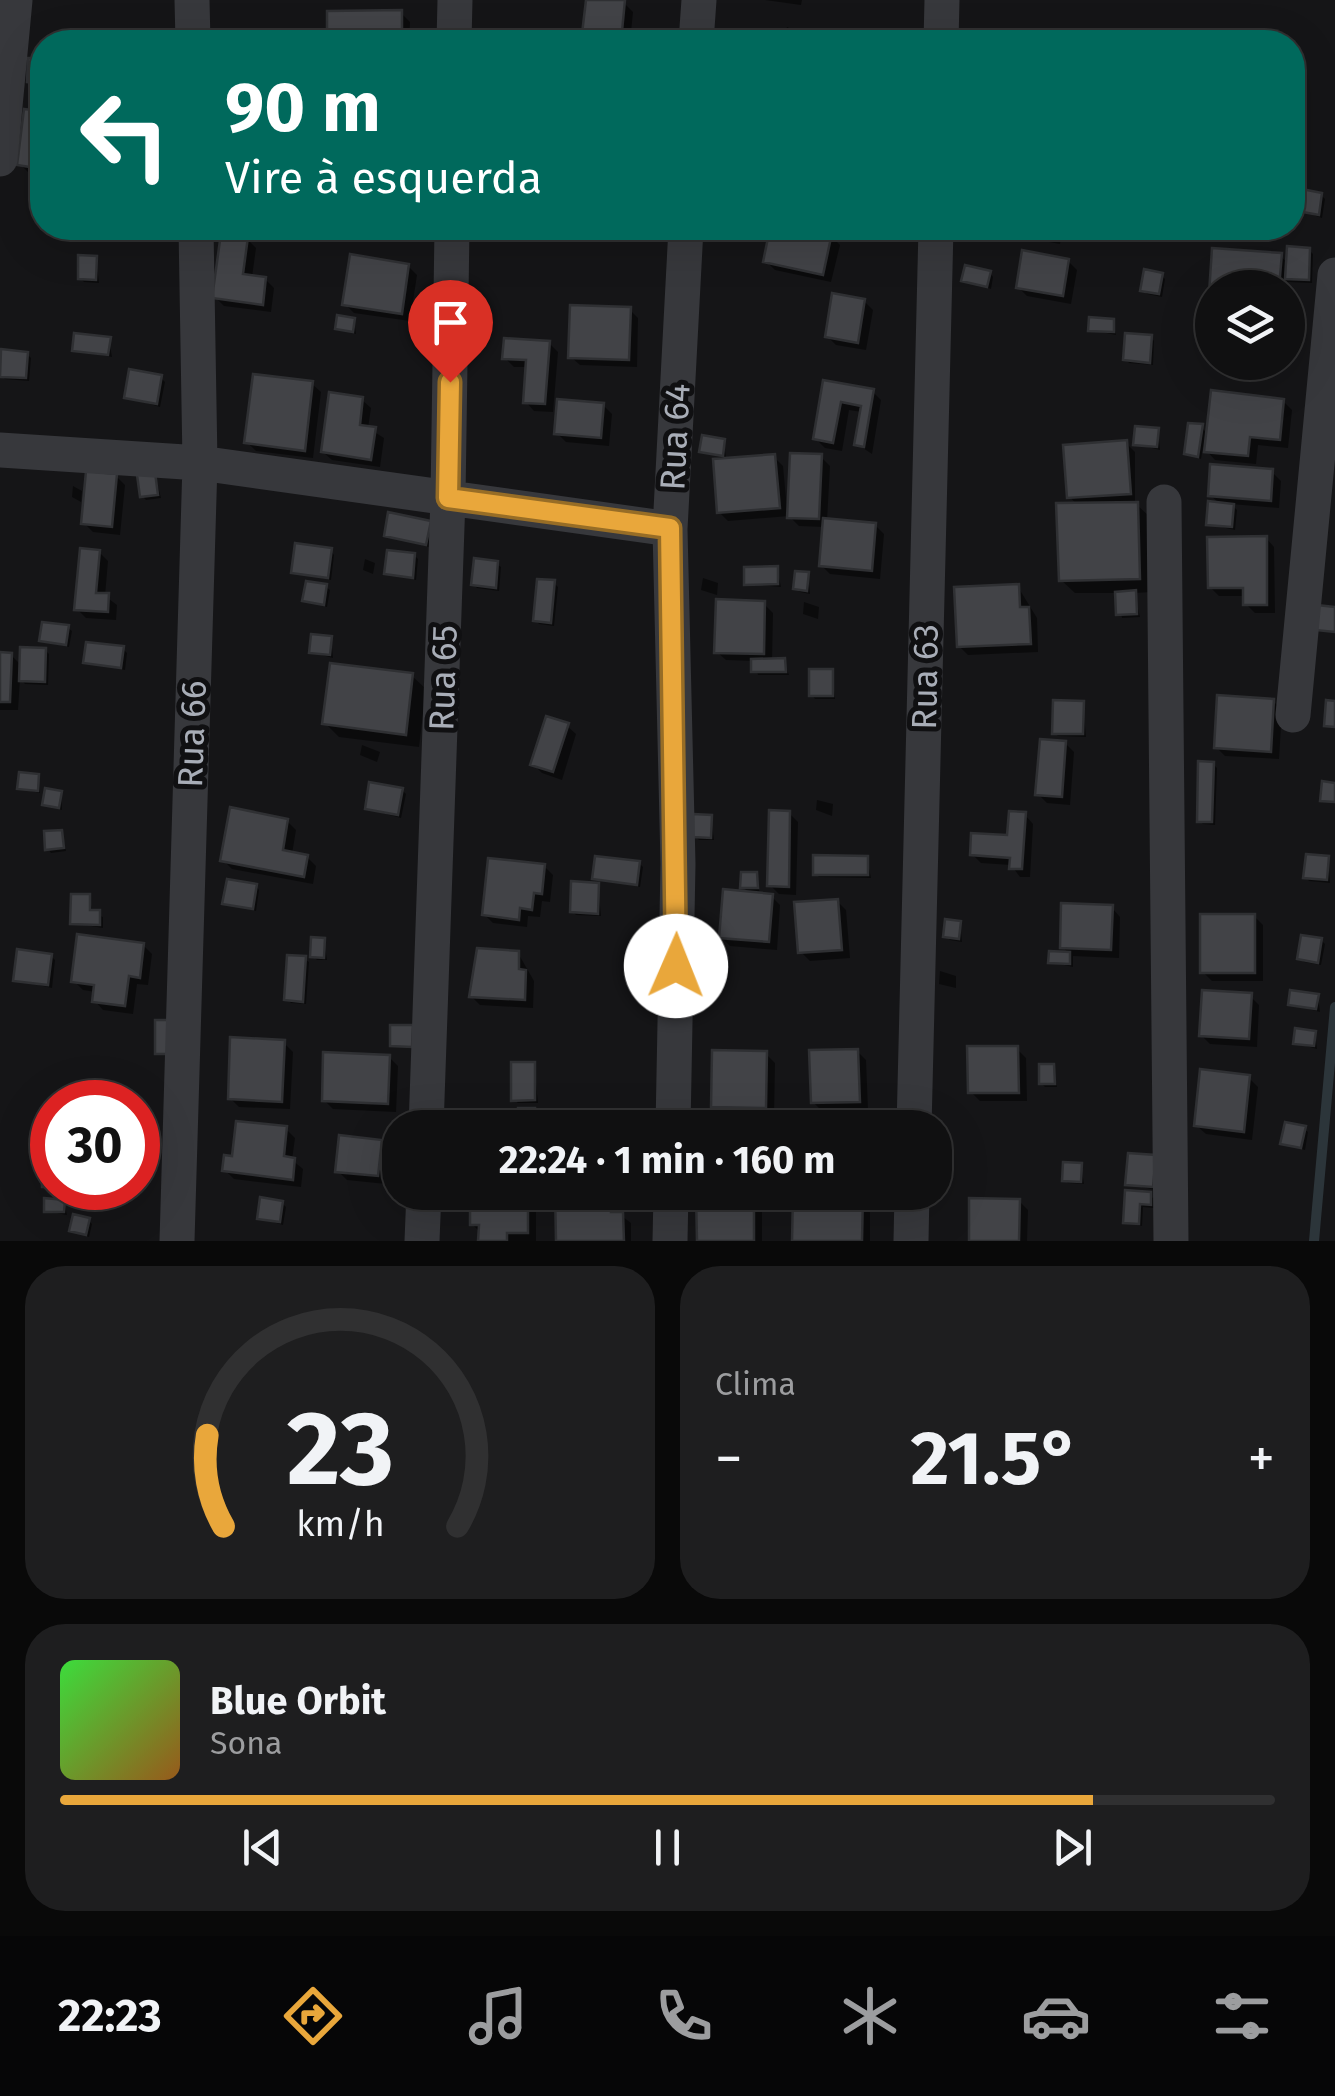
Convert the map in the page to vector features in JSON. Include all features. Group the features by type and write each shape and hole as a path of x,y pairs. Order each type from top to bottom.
{"street":[{"path":"0,160 15,0"},
{"path":"192,0 193,30"},
{"path":"454,30 455,0"},
{"path":"697,30 698,0"},
{"path":"941,30 942,0"},
{"name":"Rua 66","path":"177,1241 200,464 196,240"},
{"name":"Rua 65","path":"427,1110 448,498 452,240"},
{"name":"Rua 64","path":"673,1110 678,864 670,528 685,240"},
{"name":"Rua 63","path":"914,1110 936,240"},
{"path":"1293,716 1335,275"},
{"path":"0,450 200,464 670,528"},
{"path":"1164,502 1171,1241"},
{"path":"422,1241 423,1210"},
{"path":"670,1241 671,1210"},
{"path":"911,1241 912,1210"}],"building":[{"path":"586,0 625,0 622,30 582,30"},
{"path":"402,10 402,30 327,30 327,11"},
{"path":"24,109 30,110 30,167 17,165"},
{"path":"1305,190 1322,193 1319,215 1305,212"},
{"path":"220,240 248,240 243,274 266,277 263,305 212,298"},
{"path":"768,240 830,240 823,275 763,262"},
{"path":"1287,246 1310,248 1309,280 1305,280 1305,270 1286,270"},
{"path":"1212,248 1282,253 1281,270 1211,270"},
{"path":"1022,250 1069,259 1063,296 1016,288"},
{"path":"350,254 409,264 402,314 342,305"},
{"path":"78,255 97,256 96,280 78,279"},
{"path":"965,265 991,271 987,287 961,281"},
{"path":"1144,269 1163,273 1159,294 1140,291"},
{"path":"832,293 865,299 858,343 825,337"},
{"path":"570,305 631,307 629,360 568,358"},
{"path":"337,315 355,318 353,332 335,329"},
{"path":"1089,317 1114,319 1114,332 1088,331"},
{"path":"74,333 111,337 108,355 72,351"},
{"path":"1125,333 1152,335 1150,363 1123,360"},
{"path":"504,338 550,341 545,404 523,403 526,360 502,359"},
{"path":"1,349 28,352 26,378 0,377"},
{"path":"129,369 162,375 157,404 124,398"},
{"path":"253,374 313,381 305,451 244,443"},
{"path":"823,380 874,389 864,447 854,445 861,406 841,402 833,443 813,439"},
{"path":"1211,390 1284,399 1280,440 1250,437 1248,456 1204,452"},
{"path":"329,392 363,397 360,425 376,427 371,460 321,452"},
{"path":"557,399 604,403 601,438 554,434"},
{"path":"1188,423 1203,424 1198,457 1184,454"},
{"path":"1135,426 1159,428 1157,447 1133,445"},
{"path":"702,435 725,439 723,456 699,452"},
{"path":"1127,440 1131,494 1067,498 1063,445"},
{"path":"790,453 822,454 819,519 787,518"},
{"path":"775,454 780,508 717,513 713,459"},
{"path":"1210,464 1273,469 1271,501 1208,496"},
{"path":"86,471 117,474 112,527 81,524"},
{"path":"155,472 158,495 140,497 137,475"},
{"path":"1208,501 1234,504 1232,527 1206,525"},
{"path":"1138,502 1140,579 1059,581 1056,503"},
{"path":"388,512 431,521 426,545 384,536"},
{"path":"823,518 876,523 872,571 819,566"},
{"path":"1267,536 1267,605 1243,605 1243,588 1208,588 1207,537"},
{"path":"295,543 332,548 328,578 291,573"},
{"path":"80,548 100,550 96,593 109,593 108,612 74,610"},
{"path":"387,550 415,553 413,578 384,574"},
{"path":"474,558 498,561 496,588 471,585"},
{"path":"778,566 778,584 744,585 744,567"},
{"path":"795,571 809,572 807,591 793,589"},
{"path":"537,579 555,580 551,623 533,621"},
{"path":"306,581 327,584 324,605 302,601"},
{"path":"1019,584 1020,607 1029,607 1031,644 957,647 954,587"},
{"path":"1136,590 1137,614 1116,615 1115,592"},
{"path":"716,599 765,601 764,654 714,653"},
{"path":"1317,605 1335,607 1335,632 1315,630"},
{"path":"42,622 69,625 66,645 39,641"},
{"path":"311,634 332,636 330,655 309,653"},
{"path":"86,642 124,646 121,668 83,663"},
{"path":"20,647 46,648 45,682 19,681"},
{"path":"0,652 12,653 10,702 0,702"},
{"path":"785,658 786,672 751,672 751,659"},
{"path":"330,663 413,673 406,735 322,724"},
{"path":"809,669 833,669 833,696 809,696"},
{"path":"1217,695 1274,699 1271,752 1214,748"},
{"path":"1053,700 1084,701 1083,734 1052,734"},
{"path":"1326,700 1335,701 1335,727 1324,726"},
{"path":"546,716 569,723 553,772 530,765"},
{"path":"1040,739 1066,741 1062,797 1035,795"},
{"path":"1198,761 1214,762 1212,822 1197,822"},
{"path":"19,772 39,774 38,791 17,789"},
{"path":"1322,781 1335,783 1335,802 1320,801"},
{"path":"369,782 403,788 398,815 365,809"},
{"path":"45,788 62,791 59,808 42,805"},
{"path":"230,807 288,819 283,850 308,855 304,877 220,861"},
{"path":"769,810 790,811 789,887 767,886"},
{"path":"1009,811 1026,812 1022,869 1009,869 1010,858 970,855 971,833 1007,835"},
{"path":"693,814 712,815 711,838 693,837"},
{"path":"62,830 64,848 45,850 44,831"},
{"path":"1306,854 1329,856 1327,880 1303,878"},
{"path":"813,855 868,856 868,875 813,875"},
{"path":"595,856 640,861 637,885 592,879"},
{"path":"488,858 545,864 542,894 534,893 532,910 520,908 519,920 482,915"},
{"path":"741,872 757,872 758,888 740,888"},
{"path":"227,879 257,884 253,909 222,904"},
{"path":"571,881 599,883 598,914 570,912"},
{"path":"723,889 773,894 769,942 719,938"},
{"path":"71,894 90,894 90,910 100,910 100,925 70,924"},
{"path":"838,899 842,950 798,953 794,902"},
{"path":"1061,903 1113,905 1111,950 1060,948"},
{"path":"1200,914 1255,914 1255,973 1200,973"},
{"path":"945,919 961,921 959,939 943,937"},
{"path":"77,934 144,943 140,978 129,976 125,1006 92,1002 94,985 71,982"},
{"path":"1301,935 1322,938 1318,963 1297,959"},
{"path":"311,937 325,938 324,958 310,957"},
{"path":"477,948 519,951 519,969 526,970 525,1000 469,997"},
{"path":"17,949 52,954 48,985 13,981"},
{"path":"1049,951 1070,952 1070,964 1048,963"},
{"path":"287,955 306,956 303,1002 284,1000"},
{"path":"1202,990 1252,993 1249,1039 1199,1036"},
{"path":"1290,990 1319,994 1316,1009 1288,1005"},
{"path":"155,1020 175,1020 176,1054 155,1054"},
{"path":"390,1025 413,1025 412,1047 390,1046"},
{"path":"1295,1028 1316,1031 1314,1046 1293,1044"},
{"path":"230,1037 285,1040 282,1102 228,1099"},
{"path":"967,1046 1018,1046 1019,1093 968,1093"},
{"path":"858,1049 860,1102 811,1103 809,1050"},
{"path":"712,1050 767,1051 766,1108 711,1107"},
{"path":"323,1052 390,1055 388,1104 322,1101"},
{"path":"511,1062 535,1062 535,1100 511,1101"},
{"path":"1039,1064 1054,1064 1055,1084 1039,1084"},
{"path":"1200,1069 1250,1075 1244,1132 1194,1126"},
{"path":"236,1121 287,1126 284,1156 295,1158 293,1180 222,1171 224,1155 232,1156"},
{"path":"1285,1122 1306,1126 1301,1148 1280,1144"},
{"path":"339,1135 382,1140 378,1176 335,1172"},
{"path":"1128,1153 1156,1155 1153,1187 1125,1185"},
{"path":"1063,1162 1082,1163 1081,1182 1062,1181"},
{"path":"1125,1190 1151,1192 1151,1205 1140,1204 1139,1224 1123,1223"},
{"path":"260,1197 283,1201 280,1222 257,1219"},
{"path":"969,1198 1020,1199 1019,1241 969,1241"},
{"path":"470,1210 528,1210 528,1233 507,1233 507,1241 478,1241 479,1225 470,1225"},
{"path":"555,1210 623,1212 624,1241 556,1241"},
{"path":"696,1210 754,1210 754,1241 697,1241"},
{"path":"793,1210 863,1210 862,1241 792,1241"},
{"path":"73,1214 90,1218 86,1235 69,1231"}],"waterway":[{"path":"1314,1241 1335,1007"}],"route":[{"path":"450,382 448,498 670,528 678,864 676,966"}]}
